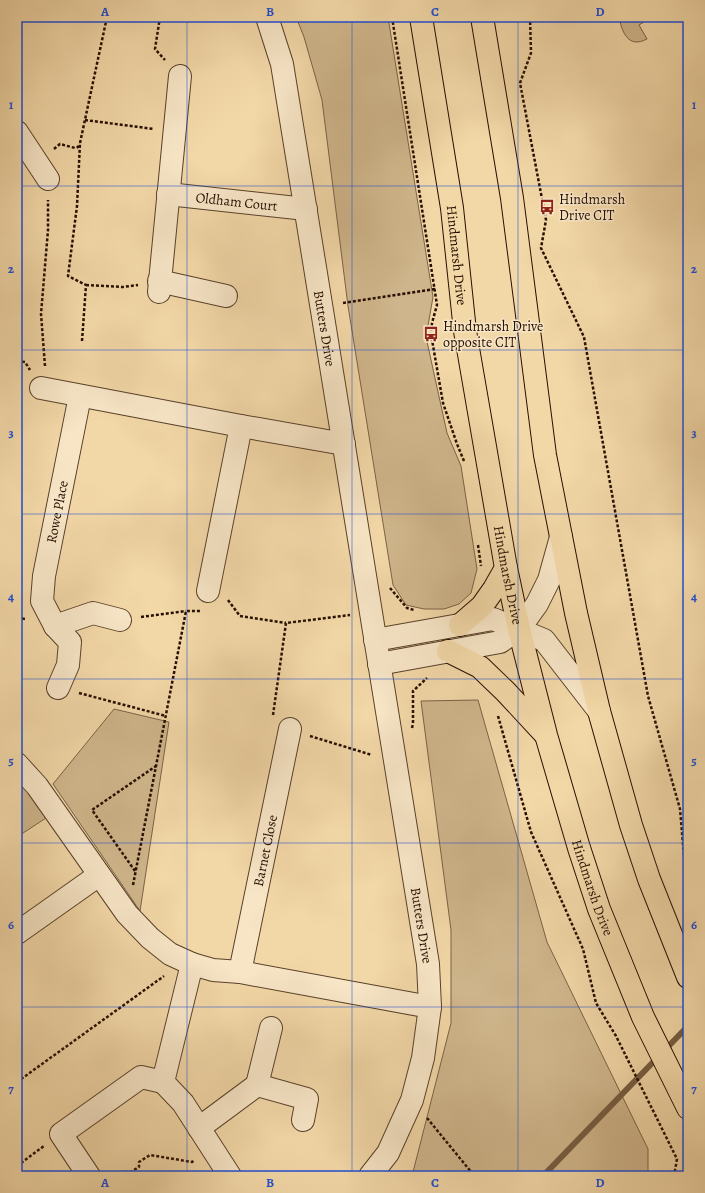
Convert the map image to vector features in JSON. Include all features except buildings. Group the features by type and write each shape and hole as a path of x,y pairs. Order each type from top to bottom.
{"main road":[{"name":"Hindmarsh Drive","path":"421,17 452,208 465,331 506,568 519,629 546,735 579,848 597,902 643,1017 684,1100"},
{"path":"482,17 512,198 544,455 576,613 599,711 631,825 652,886 688,976"},
{"path":"460,625 482,606 506,568"},
{"path":"448,652 480,667 505,691 546,735"}],"street":[{"name":"Butters Drive","path":"267,17 282,64 428,964 430,1007 423,1058 412,1100 388,1153 370,1176"},
{"path":"180,76 159,287 226,296"},
{"path":"17,132 48,179"},
{"name":"Oldham Court","path":"168,194 306,209"},
{"path":"44,388 80,396 344,444"},
{"name":"Rowe Place","path":"58,688 68,665 70,642 55,626 42,601 44,576 80,396"},
{"path":"213,602 241,426"},
{"path":"379,664 500,642 519,629 537,604 549,580 561,537"},
{"path":"55,626 93,613 120,620"},
{"path":"375,640 493,619 544,640 599,711"},
{"name":"Barnet Close","path":"240,972 290,730"},
{"path":"17,764 37,786 127,914 150,938 170,954 188,962 213,970 240,972 430,1007"},
{"path":"17,933 99,875"},
{"path":"163,1082 188,962"},
{"path":"199,1128 257,1085 272,1028"},
{"path":"89,1176 61,1134 141,1077 163,1082 183,1103 230,1176"},
{"path":"257,1085 307,1099 303,1120"}],"path":[{"path":"106,17 86,120 80,143 77,206 68,276 86,286 123,287"},
{"path":"160,17 155,49 180,76"},
{"path":"392,17 437,305 432,324 432,342 443,403 465,464"},
{"path":"530,17 531,54 520,83 546,220 541,248 584,337 648,696 680,809 688,904"},
{"path":"86,120 174,132"},
{"path":"54,149 60,144 75,148 78,147 80,143"},
{"path":"44,388 41,314 48,230 48,179"},
{"path":"82,340 86,286"},
{"path":"344,303 435,289"},
{"path":"477,541 482,571"},
{"path":"365,576 386,572 389,588 407,608 419,611"},
{"path":"120,620 186,611 227,599 240,616 286,624 371,612"},
{"path":"127,914 186,611"},
{"path":"286,624 272,722 290,730 395,762"},
{"path":"410,731 414,724 413,691 430,675"},
{"path":"58,688 166,716"},
{"path":"496,710 531,832 583,949 596,1003 616,1036 677,1159 674,1176"},
{"path":"136,871 92,810 156,766"},
{"path":"17,1082 188,962"},
{"path":"412,1100 472,1173 470,1176"},
{"path":"17,1166 61,1134"},
{"path":"117,1176 124,1171 130,1173 139,1167 140,1162 150,1155 192,1162 212,1148"}],"shaded area":[{"path":"296,17 388,17 433,297 426,337 447,433 461,466 477,569 471,593 459,604 444,609 424,609 406,605 393,585 348,306 322,100 304,37"},
{"path":"619,17 652,17 639,25 647,39 640,42 635,42 627,37 622,28"},
{"path":"478,700 547,942 648,1149 648,1176 412,1176 451,1023 451,930 421,701"},
{"path":"114,709 169,722 140,911 53,784"},
{"path":"17,778 20,780 46,818 17,837"}],"waterway":[{"path":"543,1176 688,1026"}],"place":[{"name":"Hindmarsh Drive CIT","path":"547,207"},
{"name":"Hindmarsh Drive opposite CIT","path":"431,334"}]}
